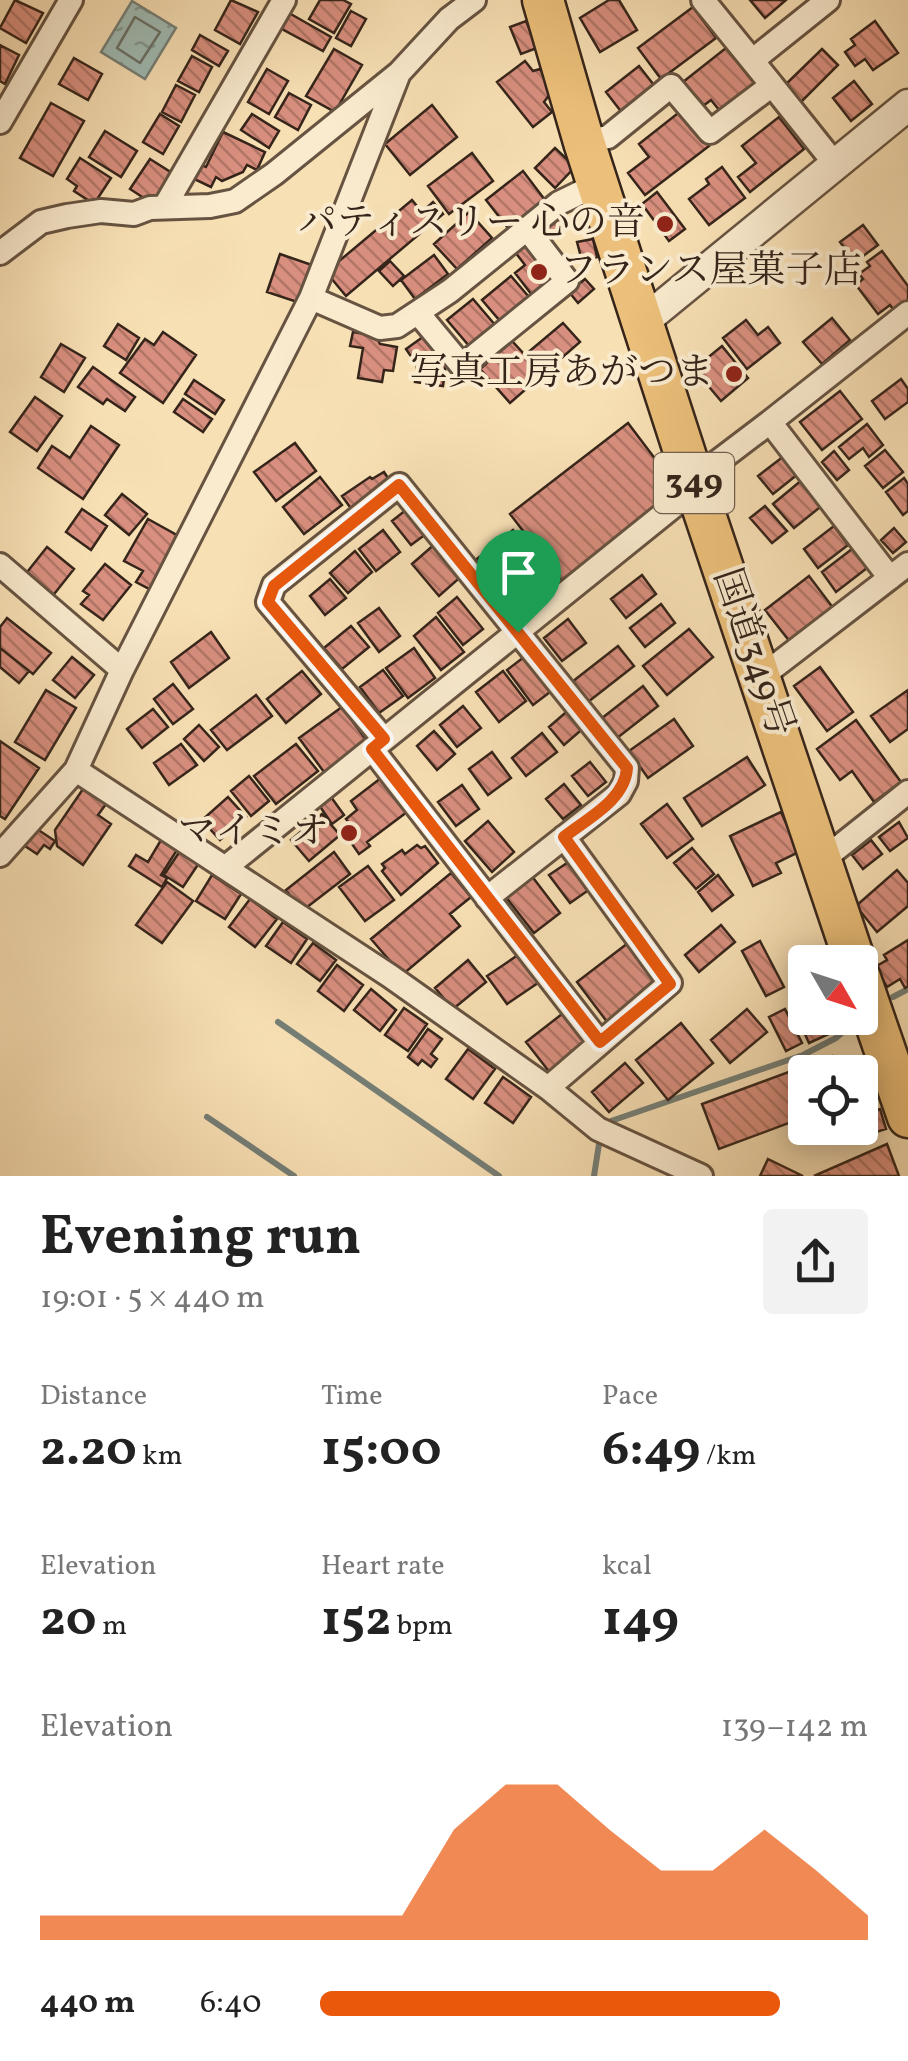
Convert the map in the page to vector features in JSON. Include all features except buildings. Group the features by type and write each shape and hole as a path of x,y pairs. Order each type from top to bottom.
{"highway":[{"name":"国道349号","path":"544,0 584,142 848,945"},
{"path":"878,1030 908,1117"}],"street":[{"path":"0,122 70,0"},
{"path":"165,206 284,0"},
{"path":"0,254 41,222 101,212 134,214 165,206 210,206 234,201 274,174 399,73 449,19 474,0"},
{"path":"703,0 835,164"},
{"path":"753,60 828,0"},
{"path":"0,856 76,770 122,670 310,298 399,73"},
{"path":"584,142 608,137 671,86 710,132 772,84"},
{"path":"644,321 908,105"},
{"path":"310,298 380,328 397,326 418,314 559,204 598,184"},
{"path":"418,314 462,366 567,280 528,230"},
{"path":"226,867 696,488 712,466 908,313"},
{"path":"762,677 899,571 770,422"},
{"path":"487,898 619,794 627,768 399,485 274,586 268,602 378,744 487,898 600,1042"},
{"path":"0,565 122,670"},
{"path":"76,770 390,976 548,1088 598,1129 700,1176"},
{"path":"820,862 908,792"},
{"path":"548,1088 670,984 564,837"}],"water":[{"path":"132,1 176,28 145,79 101,52"}],"waterway":[{"path":"893,997 908,989"},
{"path":"278,1022 499,1176"},
{"path":"611,1121 803,1055 839,1035"},
{"path":"207,1117 294,1176"},
{"path":"594,1176 599,1144"}],"place":[{"name":"パティスリー 心の音","path":"665,224"},
{"name":"フランス屋菓子店","path":"539,272"},
{"name":"写真工房あがつま","path":"734,374"},
{"name":"マイミオ","path":"349,833"}],"route":[{"path":"399,485 518,632 627,768 619,794 564,837 670,984 600,1042 372,749 384,739 268,602 274,586 399,485"}]}
